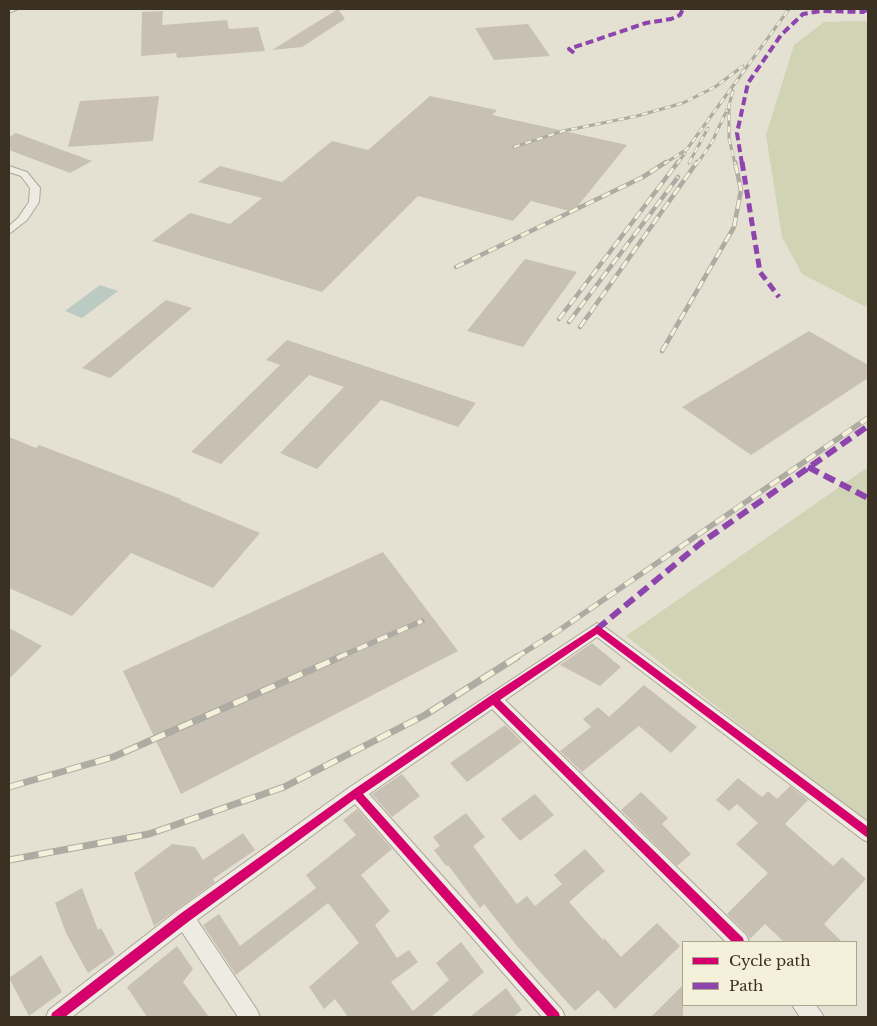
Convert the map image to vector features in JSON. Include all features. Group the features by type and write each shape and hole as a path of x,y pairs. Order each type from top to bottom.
{"street":[{"path":"9,11 14,9"},
{"path":"9,169 24,174 35,188 34,202 22,220 9,231"},
{"path":"56,1017 184,918 356,794 597,629 868,833"},
{"path":"493,700 737,941"},
{"path":"356,794 555,1017"},
{"path":"184,918 250,1017"},
{"path":"803,1006 814,1017"}],"green space":[{"path":"868,21 868,308 802,274 782,237 766,135 794,45 824,22"},
{"path":"868,467 868,825 626,636"}],"shaded area":[{"path":"100,285 118,291 82,318 65,311"}],"building":[{"path":"338,9 345,19 302,47 272,50"},
{"path":"163,11 162,25 227,20 229,29 258,27 265,51 177,58 176,53 141,56 142,12"},
{"path":"528,24 550,56 494,60 475,28"},
{"path":"159,96 153,141 68,147 80,101"},
{"path":"430,96 497,110 492,115 627,145 573,212 531,201 513,221 418,196 322,292 152,241 190,213 230,224 262,198 198,182 220,166 282,182 332,141 368,150"},
{"path":"16,133 92,161 70,173 9,150 9,137"},
{"path":"525,259 577,272 523,347 467,331"},
{"path":"166,300 192,308 110,378 82,368"},
{"path":"809,331 868,365 868,378 751,455 682,407"},
{"path":"287,340 476,403 458,427 381,400 317,469 280,453 344,387 309,375 221,464 191,452 280,365 266,360"},
{"path":"9,437 36,448 39,445 181,499 260,533 213,588 131,553 72,616 9,588"},
{"path":"383,552 458,651 181,794 123,671"},
{"path":"9,628 42,646 9,679"},
{"path":"592,643 621,667 600,686 560,665"},
{"path":"644,685 697,727 671,753 639,726 582,772 560,751 591,727 583,719 598,707 609,717"},
{"path":"505,725 522,742 467,782 450,763"},
{"path":"402,774 420,796 392,817 372,794"},
{"path":"738,778 762,797 768,791 777,799 790,786 808,800 785,824 833,866 842,857 866,879 824,924 841,941 783,941 765,924 750,939 727,914 768,873 736,844 758,823 737,804 729,811 716,800"},
{"path":"641,792 668,818 662,824 691,854 677,866 621,810"},
{"path":"535,794 554,815 520,841 501,819"},
{"path":"357,809 392,849 361,875 390,911 375,925 397,958 409,950 418,962 391,982 413,1011 449,980 436,963 461,942 484,972 431,1017 348,1017 335,999 324,1009 309,987 359,943 328,903 236,975 203,925 219,914 240,946 316,888 306,875 356,835 343,820"},
{"path":"466,813 485,837 473,846 517,904 527,896 535,906 562,884 554,875 585,849 605,871 569,902 603,940 604,938 621,957 657,923 680,946 615,1009 598,990 575,1011 517,946 484,904 480,908 448,865 446,866 434,850 440,846 433,837"},
{"path":"243,833 255,850 213,879 215,882 154,926 134,873 172,844 195,847 203,860"},
{"path":"82,888 98,930 101,928 115,954 88,973 66,933 55,903"},
{"path":"177,946 193,969 183,982 209,1017 147,1017 127,987"},
{"path":"41,955 62,992 29,1016 9,978"},
{"path":"682,986 683,1017 651,1017"},
{"path":"506,988 522,1010 513,1017 470,1017"}],"railway":[{"path":"664,164 687,149 789,9"},
{"path":"514,147 563,131 637,116 683,103 715,87 743,66"},
{"path":"733,91 729,105 729,138 735,164"},
{"path":"697,164 712,142 727,110"},
{"path":"689,163 708,128"},
{"path":"677,164 685,153"},
{"path":"456,267 643,177 666,162"},
{"path":"559,319 678,162"},
{"path":"580,327 697,162"},
{"path":"662,351 734,227 741,190 735,162"},
{"path":"569,322 678,177"},
{"path":"515,658 558,631 868,418"},
{"path":"337,658 422,621"},
{"path":"9,787 113,757 340,657"},
{"path":"9,860 149,834 284,787 425,715 517,657"}],"marked path":[{"path":"574,53 569,49 646,23 671,19 680,15 683,9"},
{"path":"779,297 760,272 737,133 748,83 781,35 803,14 821,11 863,12 868,9"},
{"path":"597,629 701,543 868,426"},
{"path":"808,467 868,498"}],"cycle path":[{"path":"56,1017 184,918 356,793 597,629 868,833"},
{"path":"493,699 738,941"},
{"path":"356,793 555,1017"}]}
